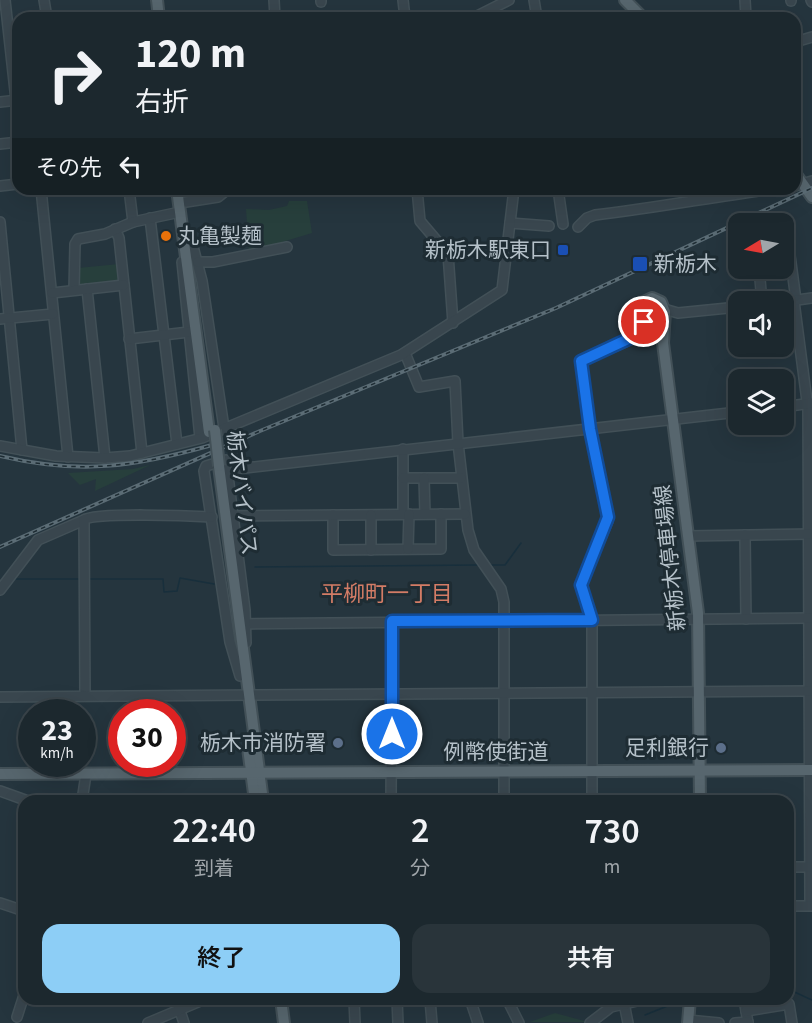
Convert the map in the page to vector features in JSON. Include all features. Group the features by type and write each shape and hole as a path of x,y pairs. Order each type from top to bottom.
{"main road":[{"path":"625,0 637,12"},
{"path":"804,184 812,197"},
{"name":"栃木バイパス","path":"178,195 188,242"},
{"name":"栃木バイパス","path":"185,195 188,242 212,432 220,468 243,624 245,696 255,772 255,795"},
{"path":"655,298 661,302 664,309 659,326 644,322 638,310 642,302 655,298"},
{"name":"新栃木停車場線","path":"659,326 698,620 700,795"},
{"name":"栃木バイパス","path":"220,468 240,676 245,696"},
{"name":"例幣使街道","path":"96,774 811,770"},
{"name":"栃木バイパス","path":"255,772 261,795"},
{"name":"例幣使街道","path":"0,774 18,774"},
{"path":"282,1005 285,1023"},
{"path":"289,1005 291,1023"},
{"path":"688,1021 689,1005"}],"street":[{"path":"0,64 12,62 4,25 5,0"},
{"path":"485,12 509,0"},
{"path":"42,195 68,457"},
{"path":"130,195 133,222"},
{"path":"186,202 220,195"},
{"path":"418,195 420,221 448,254 453,322"},
{"path":"0,446 68,457 105,458 142,453 177,444 270,411 405,352 504,286 513,195"},
{"path":"559,195 563,224"},
{"path":"578,227 587,218 595,215 675,206 697,199 727,195"},
{"path":"74,290 76,242 133,222 180,212"},
{"path":"150,218 177,444"},
{"path":"0,222 5,319 22,450"},
{"path":"510,223 549,226"},
{"path":"115,229 119,238 142,453"},
{"path":"188,242 198,262 212,432"},
{"path":"188,242 182,262 189,332 212,432"},
{"path":"198,262 213,262 287,247"},
{"path":"793,279 810,404 811,534 811,905 794,906"},
{"path":"51,292 124,285"},
{"path":"87,289 105,458"},
{"path":"795,301 812,298"},
{"path":"664,309 678,313 728,308"},
{"path":"592,795 592,620 581,585 608,521 590,429 581,361 659,326 678,313"},
{"path":"5,319 53,314"},
{"path":"639,334 643,330 644,322"},
{"path":"129,339 189,332"},
{"path":"405,352 419,387 454,379 465,514 474,550 501,589 504,621 504,795"},
{"path":"794,406 810,404"},
{"path":"220,468 728,413"},
{"path":"403,449 408,549"},
{"path":"220,468 226,460 205,468 230,642 240,676"},
{"path":"220,468 234,516 243,624 811,618"},
{"path":"403,478 461,478"},
{"path":"424,478 424,514"},
{"path":"371,514 371,550"},
{"path":"333,515 333,550 371,550 441,549 441,514"},
{"path":"234,516 465,514"},
{"path":"0,590 38,540 92,517 212,517"},
{"path":"84,520 85,696"},
{"path":"688,536 811,534"},
{"path":"745,535 746,619"},
{"path":"391,795 392,621"},
{"path":"0,697 811,691"},
{"path":"83,795 86,777"},
{"path":"0,792 18,798"},
{"path":"794,867 811,867"},
{"path":"0,903 18,908"},
{"path":"17,1017 21,1005"},
{"path":"148,1023 192,1005"},
{"path":"354,1005 355,1023"},
{"path":"397,1005 398,1023"},
{"path":"430,1005 432,1023"},
{"path":"472,1005 478,1023"},
{"path":"510,1005 519,1023"},
{"path":"590,1023 616,1005"},
{"path":"626,1005 628,1023"},
{"path":"735,1023 748,1022 745,1005"},
{"path":"746,1011 783,1005"},
{"path":"789,1005 792,1023"},
{"path":"180,1011 184,1023"},
{"path":"688,1021 719,1023"}],"green space":[{"path":"289,201 307,201 312,233 249,252 246,209 269,210 287,206"},
{"path":"119,264 121,279 118,283 80,287 77,284 78,268"},
{"path":"150,465 95,491 96,479 80,485 68,473 133,469"},
{"path":"555,1013 588,1022 530,1022"}],"waterway":[{"path":"491,565 505,565 521,543"},
{"path":"255,567 478,565"},
{"path":"87,579 163,579 164,592 177,591 180,578 214,584"},
{"path":"12,579 79,579"},
{"path":"794,992 812,1000"},
{"path":"645,1015 670,1005"}],"railway":[{"path":"801,193 812,188"},
{"path":"0,547 260,431 556,308 797,195"},
{"path":"0,456 56,465 107,466 157,459 212,445"}],"place":[{"name":"丸亀製麺","path":"166,236"},
{"name":"新栃木駅東口","path":"563,250"},
{"name":"新栃木","path":"640,264"},
{"name":"栃木市消防署","path":"338,743"},
{"name":"足利銀行","path":"721,748"}],"district":[{"name":"平柳町一丁目","path":"387,593"}],"route":[{"path":"392,734 392,621 592,620 581,585 607,525 608,517 590,429 581,361 639,334 643,330 644,322"}]}
